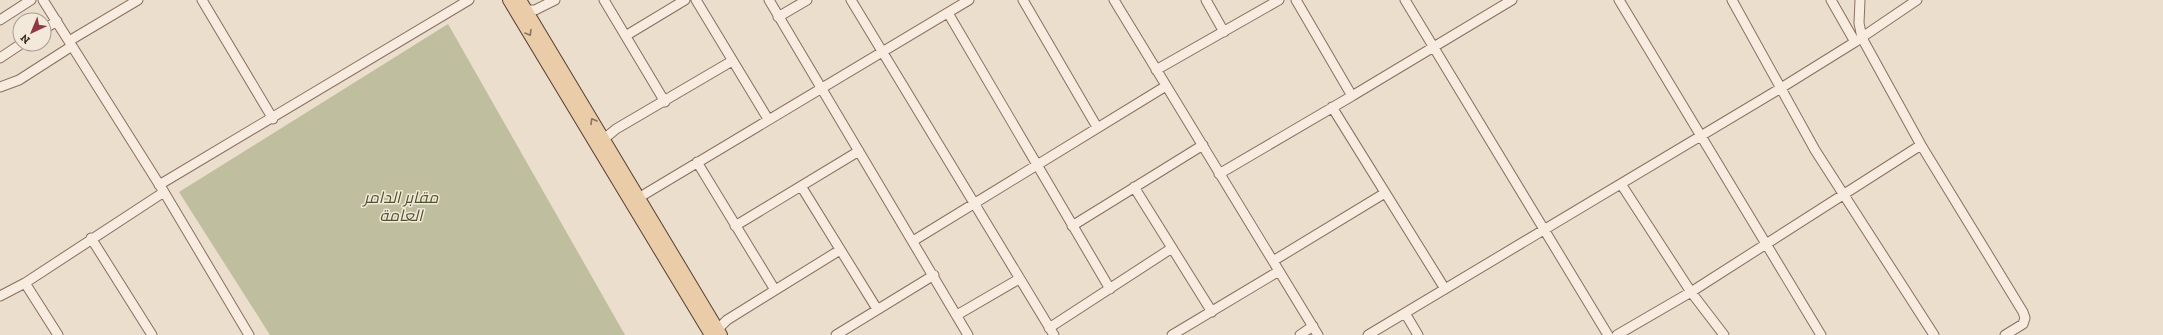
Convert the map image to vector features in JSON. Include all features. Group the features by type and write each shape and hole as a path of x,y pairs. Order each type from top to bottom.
{"main road":[{"path":"509,0 521,7 604,139 635,200"},
{"path":"521,7 635,200 717,333"}],"street":[{"path":"0,20 31,0"},
{"path":"43,0 161,188 249,335"},
{"path":"0,88 19,80 138,0"},
{"path":"202,0 273,119"},
{"path":"0,296 25,283 161,188 470,0"},
{"path":"521,7 535,10 555,0"},
{"path":"604,0 627,36 665,102"},
{"path":"627,36 685,0"},
{"path":"696,0 732,62 768,119"},
{"path":"769,0 820,88 934,274 968,335"},
{"path":"778,17 807,0"},
{"path":"851,0 973,204 1052,332 1110,289 1172,248"},
{"path":"635,200 969,0"},
{"path":"1023,0 1097,127"},
{"path":"1114,0 1318,335"},
{"path":"1206,0 1224,32"},
{"path":"1156,70 1279,0"},
{"path":"1296,0 1352,96"},
{"path":"1405,0 1546,229 1608,335"},
{"path":"1220,174 1512,0"},
{"path":"1619,0 1700,136 1767,243 1821,335"},
{"path":"1732,0 1815,150 1934,335"},
{"path":"1830,0 1859,40 1921,145 2024,312 2025,318 2023,324 2005,335"},
{"path":"1859,40 1860,0"},
{"path":"1368,335 1781,88 1859,40 1917,0"},
{"path":"948,13 1110,289"},
{"path":"52,24 56,21"},
{"path":"0,58 12,50"},
{"path":"604,139 616,129 732,62"},
{"path":"913,241 1166,86"},
{"path":"1332,107 1445,289"},
{"path":"1072,226 1203,145"},
{"path":"1618,335 1691,292 1921,145"},
{"path":"735,226 859,151"},
{"path":"697,162 775,290"},
{"path":"1621,184 1691,292 1724,335"},
{"path":"801,186 877,309"},
{"path":"1134,187 1212,312"},
{"path":"1273,261 1386,193"},
{"path":"91,238 152,335"},
{"path":"717,333 727,320 840,250"},
{"path":"1172,335 1279,271"},
{"path":"836,335 934,274"},
{"path":"957,315 1019,279"},
{"path":"25,283 58,335"},
{"path":"1405,313 1418,335"},
{"path":"1300,335 1313,326"}],"green space":[{"name":"مقابر الدامر العامة","path":"448,24 625,335 270,335 179,192"}]}
